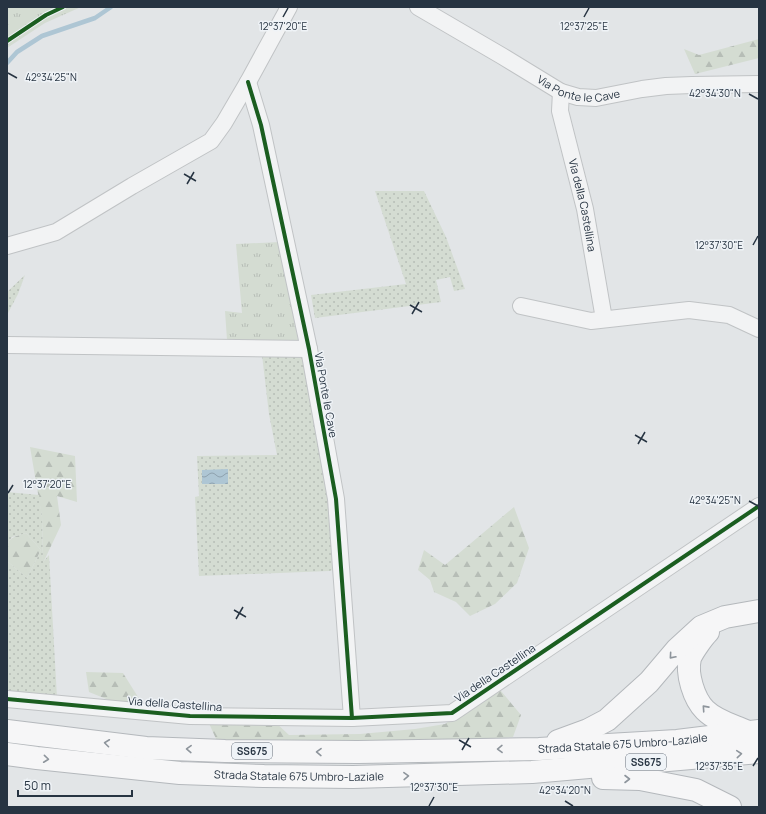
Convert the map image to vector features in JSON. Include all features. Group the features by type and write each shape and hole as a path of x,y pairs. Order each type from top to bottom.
{"highway":[{"path":"539,749 566,737 588,730 607,720 649,682 677,649 701,627 725,617 759,611"},
{"path":"725,617 704,636 690,658 690,677 695,694 705,710 720,721 755,732"},
{"name":"Strada Statale 675 Umbro-Laziale","path":"7,731 146,748 358,752 539,749 677,741 755,732"},
{"name":"Strada Statale 675 Umbro-Laziale","path":"7,754 180,773 353,777 532,772 759,752"},
{"path":"532,772 564,778 640,779 696,790 730,807"}],"street":[{"path":"7,246 56,232 211,141 224,123 248,82 289,7"},
{"name":"Via Ponte le Cave","path":"424,8 560,92 578,97 596,98 666,86 759,84"},
{"name":"Via Ponte le Cave","path":"248,82 261,125 309,349 336,499 352,718"},
{"name":"Via della Castellina","path":"560,92 560,111 585,209 604,319"},
{"path":"521,306 591,321 689,310 729,315 759,329"},
{"name":"Via Ponte le Cave","path":"7,345 309,349"},
{"name":"Via della Castellina","path":"7,699 190,716 352,718 452,713 759,506"}],"green space":[{"path":"7,7 81,7 45,23 7,48"},
{"path":"759,39 759,58 695,74 684,49 699,55"},
{"path":"375,191 424,191 446,237 465,289 454,291 450,277 436,280 441,302 315,318 311,295 406,284"},
{"path":"280,242 298,340 227,340 225,311 242,313 236,244"},
{"path":"25,275 18,294 7,315 7,292"},
{"path":"262,355 306,355 330,497 337,569 329,571 199,576 195,497 199,496 197,456 277,455 269,414"},
{"path":"30,447 75,456 77,502 57,496 61,525 43,563 42,517"},
{"path":"7,492 39,495 42,517 43,562 49,555 57,698 7,691 7,561 27,578 41,550 26,533 12,537 7,544"},
{"path":"514,507 529,548 517,583 495,604 470,616 456,602 434,592 430,580 418,570 424,550 445,565"},
{"path":"26,533 41,550 27,578 7,561 7,545 11,539"},
{"path":"86,672 123,673 143,705 126,707 89,692"},
{"path":"496,685 521,715 513,737 445,742 217,741 207,719 273,720 289,735 360,734 415,729 445,724"}],"water":[{"path":"228,469 228,484 202,484 202,470"}],"waterway":[{"path":"7,63 17,52 42,36 95,18 111,7"}],"cycle path":[{"path":"7,41 46,15 63,7"},
{"path":"248,82 261,125 309,349 336,499 352,718"},
{"path":"7,699 190,716 352,718 452,713 759,506"}]}
